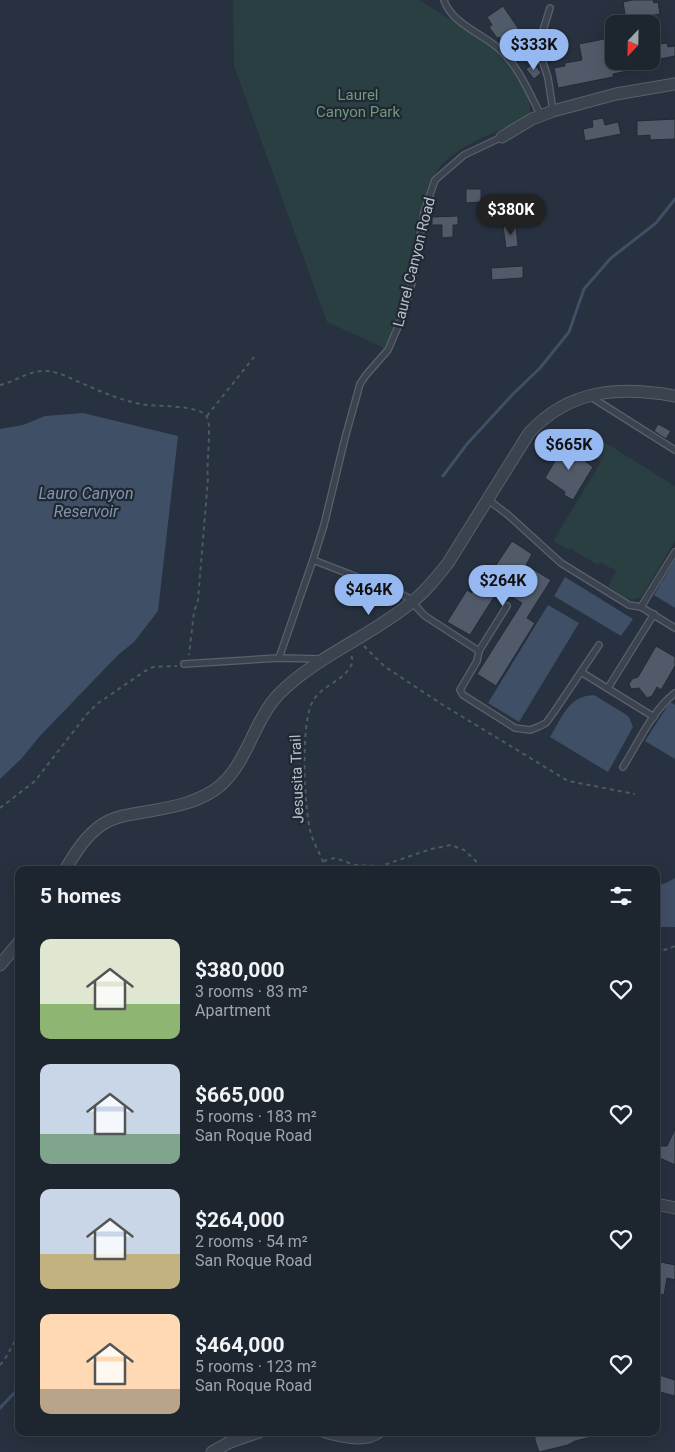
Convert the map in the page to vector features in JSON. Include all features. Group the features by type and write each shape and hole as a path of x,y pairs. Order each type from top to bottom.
{"street":[{"name":"Laurel Canyon Road","path":"502,137 552,111 616,94 675,84"},
{"path":"67,866 77,850 92,832 104,823 118,817 189,802 201,798 222,784 237,764 266,711 278,696 296,679 323,659 347,646 412,602 434,580 448,563 534,428 553,412 570,402 607,392 630,391 675,396"},
{"path":"0,965 15,947"},
{"path":"660,1205 675,1208"},
{"path":"212,1452 230,1442 247,1436"},
{"path":"351,1436 364,1438 374,1436"}],"lane":[{"path":"444,0 457,19 498,48 516,68 541,116"},
{"path":"550,8 540,40 540,53 548,78 552,111"},
{"name":"Laurel Canyon Road","path":"279,658 324,525 344,438 360,384 388,350 403,315 412,283 424,212 435,180 464,155 502,137"},
{"path":"589,396 675,450"},
{"path":"487,500 507,514 562,563 629,606 641,607 675,628"},
{"path":"641,607 675,552"},
{"path":"313,560 401,594 412,602 425,616 479,651"},
{"path":"507,606 479,651 477,661 460,693 514,728 523,730 546,723 599,645"},
{"path":"608,688 654,614"},
{"path":"186,663 279,658 323,659"},
{"path":"581,672 654,717"},
{"path":"623,767 654,717 666,700 675,693"}],"path":[{"path":"207,416 254,357"},
{"path":"0,385 35,371 48,371 62,374 111,396 130,402 187,408 202,412 207,416 209,425 206,467 208,478 198,600 194,612 186,663 172,667 153,667 97,704 87,714 35,781 0,808"},
{"path":"359,638 370,653 384,666 475,726 568,781 635,794"},
{"name":"Jesusita Trail","path":"324,866 311,834 308,813 306,732 312,702 318,694 346,674 352,665 352,656 347,646"},
{"path":"324,862 335,858 355,865 381,866 431,849 451,845 464,850 479,866"},
{"path":"660,952 675,946"},
{"path":"0,1365 15,1341"}],"green space":[{"name":"Laurel Canyon Park","path":"233,0 419,0 480,38 496,52 515,74 529,100 530,114 459,150 439,169 430,184 418,221 405,295 391,335 384,348 327,322 234,66"},
{"path":"604,442 675,486 675,541 642,596 638,598 625,597 608,586 616,571 600,562 598,565 553,541 601,462 592,455 597,445 601,447"}],"water":[{"name":"Lauro Canyon Reservoir","path":"83,413 178,436 158,611 134,642 118,655 0,779 0,429 23,425 45,416"},
{"path":"675,560 675,608 654,595"},
{"path":"565,577 633,619 621,636 554,596"},
{"path":"548,605 579,623 519,722 488,703"},
{"path":"594,695 629,717 633,727 608,772 550,737 562,716 572,704 585,696"},
{"path":"670,702 675,705 675,759 645,741"},
{"path":"675,878 675,927 660,927 660,885"}],"building":[{"path":"653,0 654,3 658,2 660,14 625,15 623,2"},
{"path":"503,6 520,31 503,43 489,27 492,25 487,17"},
{"path":"604,39 605,70 632,70 613,74 613,77 558,88 554,68 565,66 565,63 582,60 579,44"},
{"path":"660,42 661,44 667,43 668,47 675,46 675,56 660,59"},
{"path":"534,63 541,73 534,79 526,69"},
{"path":"603,118 605,125 618,122 621,134 585,141 583,129 593,127 592,120"},
{"path":"675,119 675,139 650,140 650,135 637,136 637,121"},
{"path":"466,189 481,189 481,202 466,203"},
{"path":"458,216 458,225 453,225 453,237 442,238 442,225 432,225 432,217"},
{"path":"516,225 518,246 506,248 503,226"},
{"path":"523,266 523,278 492,280 491,268"},
{"path":"658,424 671,431 666,439 654,431"},
{"path":"565,444 588,457 585,461 593,467 573,500 564,495 565,492 545,478"},
{"path":"512,541 532,554 526,565 551,580 527,618 535,623 496,686 477,674 522,603 499,589 470,635 447,622 467,590 472,593 488,568 492,571"},
{"path":"656,646 675,657 675,666 661,690 657,687 652,696 647,698 639,688 631,689 629,684 632,679 638,677"},
{"path":"675,1129 675,1165 660,1159 660,1146 667,1146"},
{"path":"660,1262 675,1265 675,1280 667,1278 664,1295 660,1294"},
{"path":"660,1375 675,1380 675,1396 660,1392"},
{"path":"535,1436 596,1436 539,1452"}],"waterway":[{"path":"443,476 467,444 540,368 569,332 584,289 611,258 656,223 675,199"},
{"path":"0,1408 15,1392"}]}
